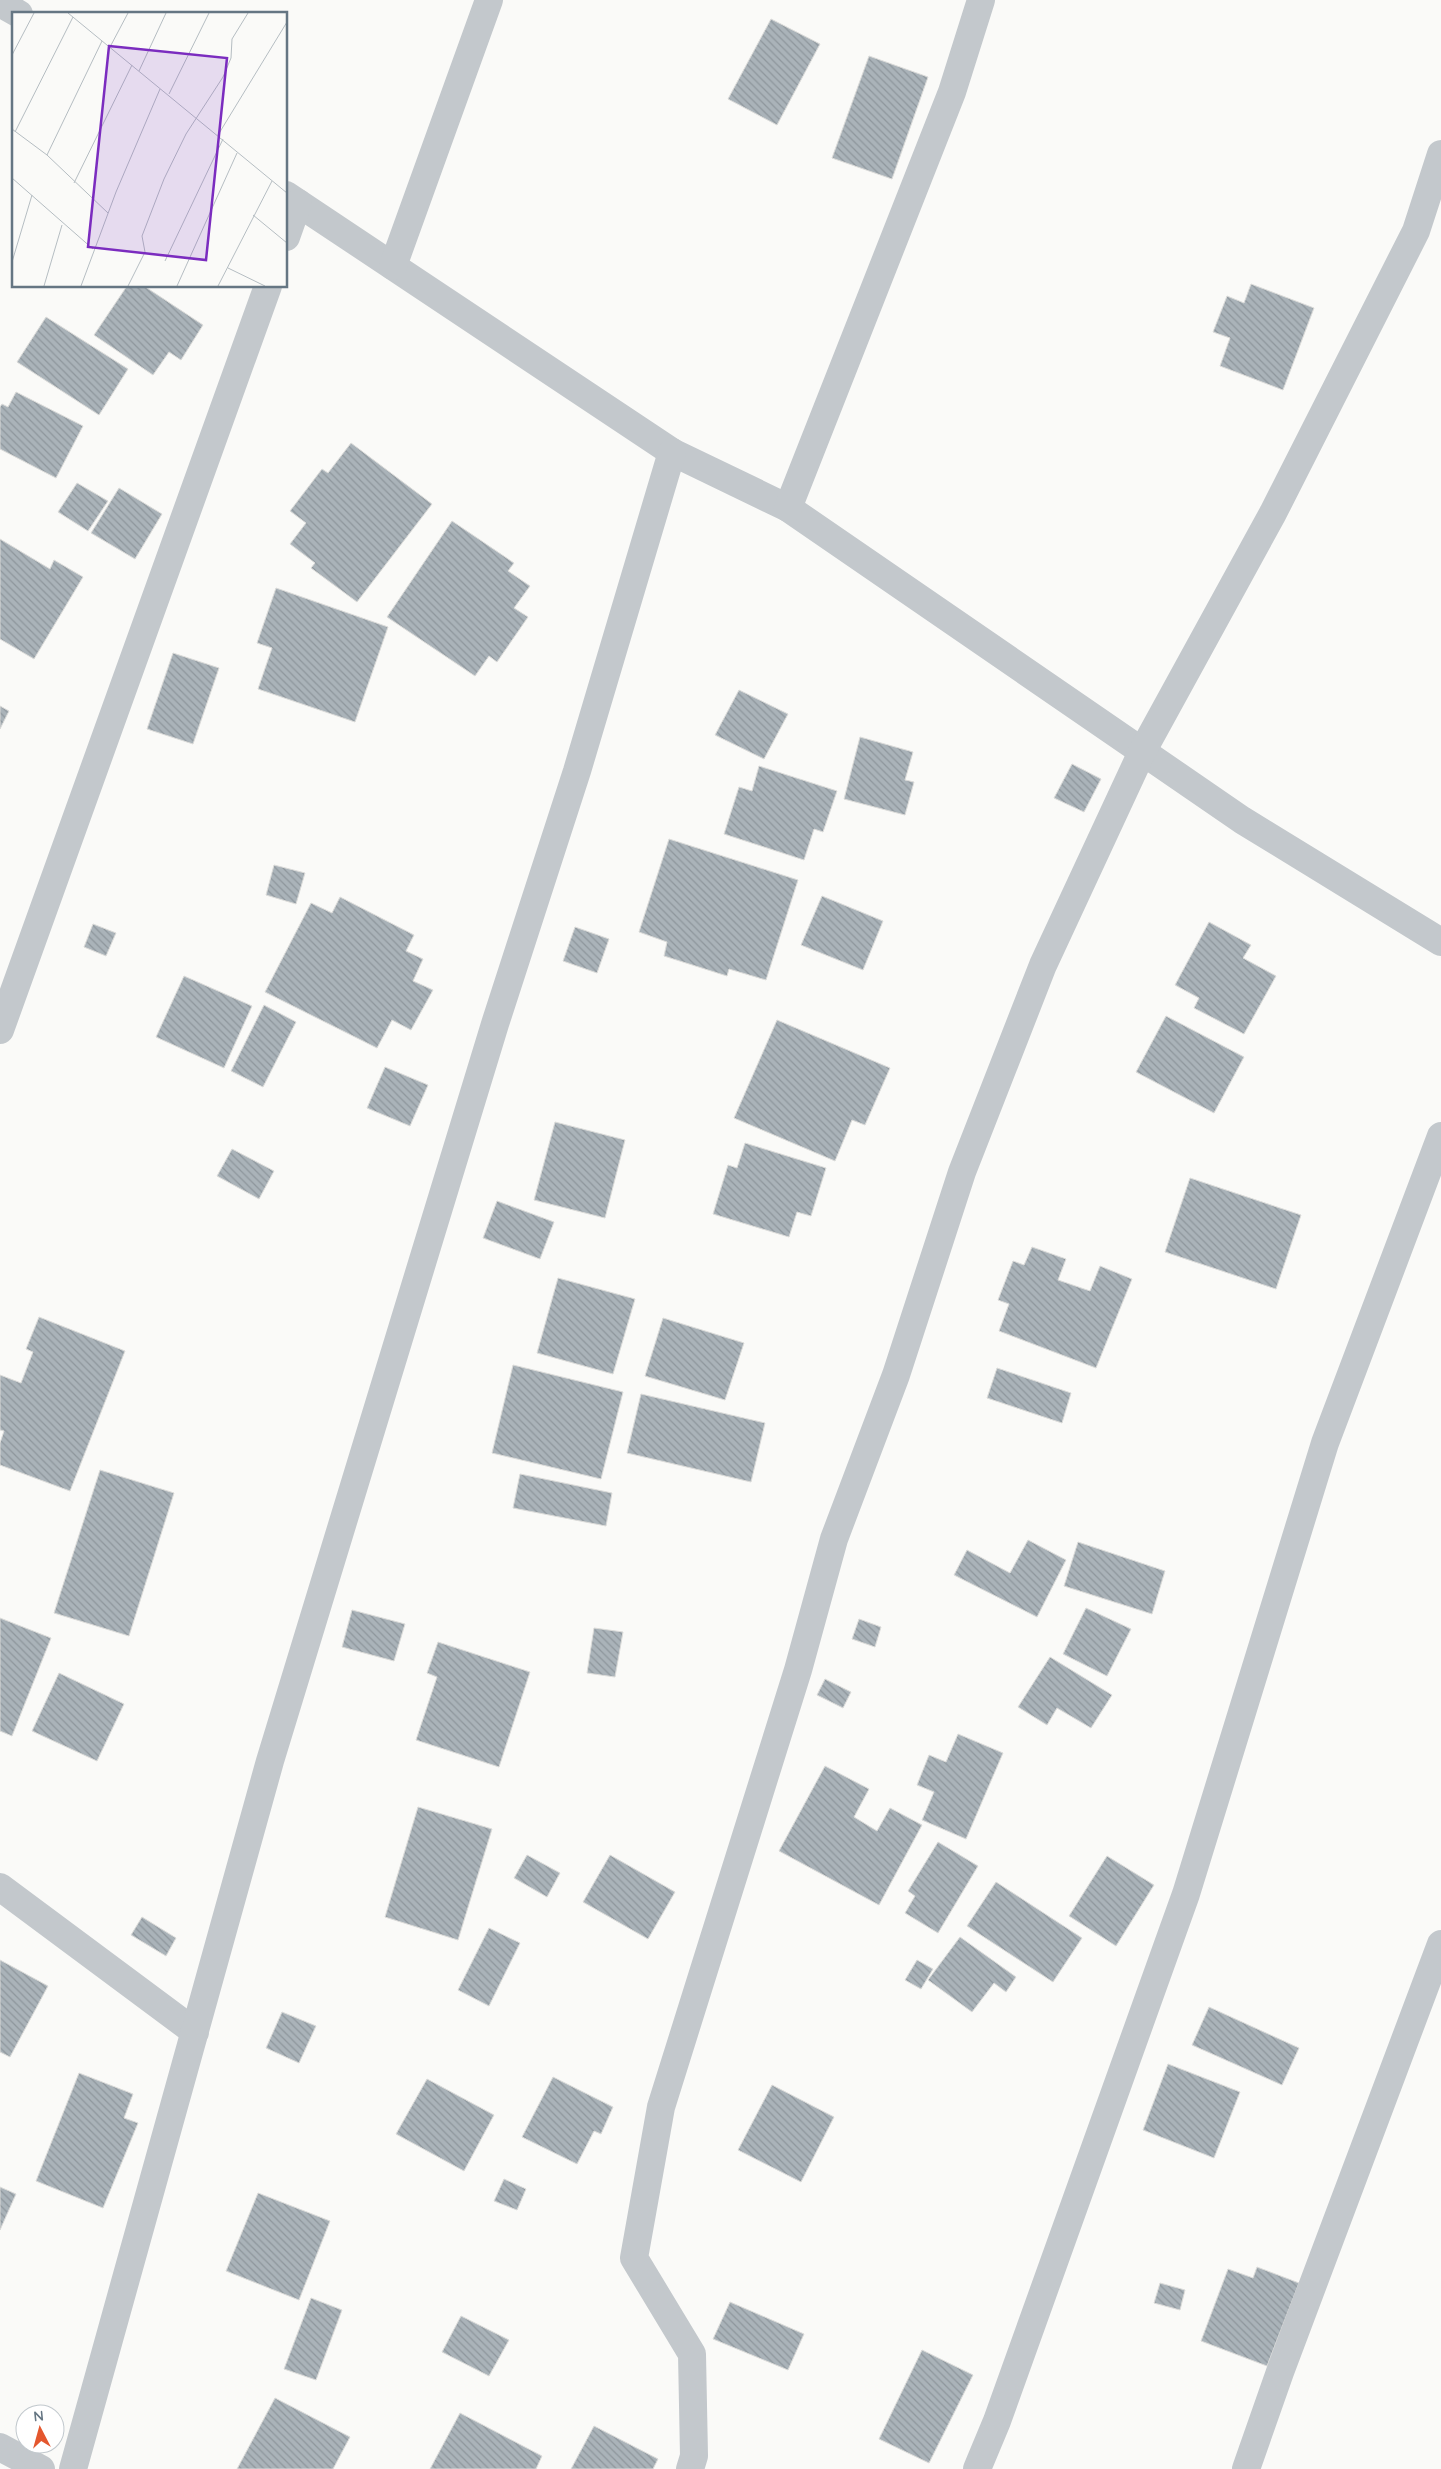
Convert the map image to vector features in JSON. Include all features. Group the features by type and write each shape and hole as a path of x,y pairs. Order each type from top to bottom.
{"street":[{"path":"393,266 489,0"},
{"path":"788,508 952,92 981,0"},
{"path":"690,2469 694,2456 692,2354 634,2258 660,2107 798,1670 834,1539 896,1375 962,1172 1043,965 1142,752 1273,513 1416,231 1441,154"},
{"path":"288,224 292,199 672,452 788,508 1242,820 1440,938"},
{"path":"0,1030 267,288"},
{"path":"73,2469 270,1761 495,1024 577,771 672,452"},
{"path":"977,2469 1000,2412 1186,1894 1325,1443 1441,1136"},
{"path":"0,1887 195,2032"},
{"path":"1246,2469 1280,2372 1441,1944"},
{"path":"0,2447 41,2469"}],"building":[{"path":"771,19 820,44 777,125 728,99"},
{"path":"869,56 928,77 892,179 832,158"},
{"path":"1251,284 1314,308 1283,390 1220,366 1230,338 1213,332 1227,296 1244,303"},
{"path":"126,288 147,288 203,325 181,360 169,352 153,375 94,335"},
{"path":"46,317 128,369 99,415 17,362"},
{"path":"16,392 83,426 56,478 0,449 0,407 2,404 8,407"},
{"path":"351,443 432,504 357,602 311,568 315,563 290,544 306,523 290,511 322,469 328,473"},
{"path":"77,483 108,501 88,531 58,512"},
{"path":"119,488 162,514 135,559 91,533"},
{"path":"452,521 514,563 508,571 530,586 514,608 528,617 497,662 489,656 475,676 387,617"},
{"path":"0,539 50,569 54,560 83,577 34,659 0,639"},
{"path":"276,588 388,627 355,722 258,689 272,648 257,643"},
{"path":"173,653 219,668 193,744 147,729"},
{"path":"739,690 788,714 764,759 715,735"},
{"path":"0,706 9,711 0,729"},
{"path":"860,737 913,752 905,780 914,782 905,815 844,799"},
{"path":"1072,764 1101,779 1084,812 1054,798"},
{"path":"759,766 837,791 823,832 814,829 804,860 724,834 739,787 752,791"},
{"path":"669,839 798,880 766,980 729,969 727,976 664,956 667,942 639,932"},
{"path":"274,865 305,873 296,904 266,895"},
{"path":"822,896 883,921 863,970 801,945"},
{"path":"340,897 414,935 406,951 423,959 413,981 433,990 411,1030 392,1020 377,1048 265,992 311,903 332,913"},
{"path":"1209,922 1251,945 1243,958 1276,976 1244,1034 1194,1008 1199,998 1175,985"},
{"path":"93,924 116,933 106,956 84,947"},
{"path":"575,927 609,939 597,973 563,961"},
{"path":"184,976 252,1006 224,1068 156,1037"},
{"path":"264,1005 296,1022 263,1087 231,1071"},
{"path":"1166,1016 1244,1057 1214,1113 1136,1072"},
{"path":"777,1020 890,1068 865,1125 852,1120 835,1161 734,1118"},
{"path":"385,1067 428,1085 410,1126 367,1108"},
{"path":"555,1122 625,1140 605,1218 534,1200"},
{"path":"745,1143 826,1168 811,1216 797,1212 789,1237 713,1214 728,1165 737,1168"},
{"path":"232,1149 274,1171 259,1199 217,1176"},
{"path":"1190,1178 1301,1215 1276,1289 1165,1252"},
{"path":"497,1201 554,1222 540,1259 483,1238"},
{"path":"1032,1247 1066,1259 1058,1280 1090,1291 1100,1266 1132,1279 1096,1368 999,1331 1009,1304 998,1300 1013,1261 1024,1265"},
{"path":"558,1278 635,1299 613,1374 537,1353"},
{"path":"39,1317 125,1351 70,1491 0,1465 0,1443 4,1431 0,1430 0,1375 21,1383 33,1352 26,1349"},
{"path":"663,1318 744,1343 725,1400 645,1376"},
{"path":"513,1365 623,1392 601,1479 492,1453"},
{"path":"997,1368 1071,1393 1062,1423 987,1398"},
{"path":"641,1394 765,1423 751,1482 627,1453"},
{"path":"100,1470 174,1493 129,1636 54,1613"},
{"path":"520,1474 612,1493 606,1526 513,1508"},
{"path":"1028,1540 1066,1560 1037,1617 954,1575 967,1550 1010,1573"},
{"path":"1078,1542 1165,1571 1152,1614 1064,1586"},
{"path":"1086,1608 1131,1629 1107,1676 1063,1654"},
{"path":"352,1610 405,1624 394,1661 342,1647"},
{"path":"0,1618 51,1638 12,1736 0,1731"},
{"path":"859,1619 881,1627 875,1647 852,1639"},
{"path":"594,1628 623,1632 615,1677 587,1673"},
{"path":"438,1642 530,1672 499,1767 416,1740 437,1677 427,1673"},
{"path":"1050,1657 1112,1695 1091,1728 1057,1708 1047,1725 1018,1707"},
{"path":"59,1673 124,1704 97,1761 32,1731"},
{"path":"825,1679 851,1692 843,1708 817,1695"},
{"path":"958,1734 1003,1753 966,1839 922,1820 934,1792 917,1785 929,1755 946,1762"},
{"path":"825,1766 869,1789 854,1817 877,1831 890,1808 922,1825 879,1905 779,1851"},
{"path":"418,1807 492,1829 458,1940 385,1917"},
{"path":"938,1842 978,1866 938,1933 905,1913 915,1896 908,1891"},
{"path":"527,1855 560,1873 547,1897 514,1878"},
{"path":"610,1855 675,1892 648,1939 583,1902"},
{"path":"1107,1856 1154,1885 1116,1946 1069,1916"},
{"path":"996,1882 1082,1938 1053,1982 967,1926"},
{"path":"142,1917 176,1938 166,1956 131,1935"},
{"path":"489,1928 520,1943 489,2006 458,1990"},
{"path":"960,1937 1016,1977 1006,1992 994,1983 972,2012 928,1980"},
{"path":"0,1960 48,1986 10,2057 0,2052"},
{"path":"917,1960 933,1969 921,1989 905,1980"},
{"path":"1209,2007 1299,2048 1282,2085 1192,2045"},
{"path":"282,2012 316,2026 299,2063 266,2048"},
{"path":"1168,2064 1240,2092 1214,2158 1143,2130"},
{"path":"79,2073 133,2094 124,2118 138,2123 103,2208 36,2181"},
{"path":"553,2077 613,2107 601,2134 594,2131 577,2164 522,2137"},
{"path":"427,2079 494,2115 464,2171 396,2134"},
{"path":"772,2085 834,2117 801,2182 738,2150"},
{"path":"504,2179 526,2189 517,2210 494,2201"},
{"path":"0,2187 16,2194 0,2230"},
{"path":"258,2193 330,2221 299,2300 226,2271"},
{"path":"1257,2267 1299,2283 1267,2366 1201,2341 1228,2269 1253,2278"},
{"path":"1160,2283 1185,2290 1180,2310 1154,2303"},
{"path":"311,2298 342,2310 316,2380 284,2369"},
{"path":"730,2302 804,2334 788,2370 713,2339"},
{"path":"461,2316 509,2340 489,2376 442,2352"},
{"path":"922,2350 973,2375 929,2463 879,2439"},
{"path":"275,2398 350,2437 333,2469 237,2469"},
{"path":"460,2413 542,2456 536,2469 430,2469"},
{"path":"594,2426 658,2459 653,2469 571,2469"}]}
